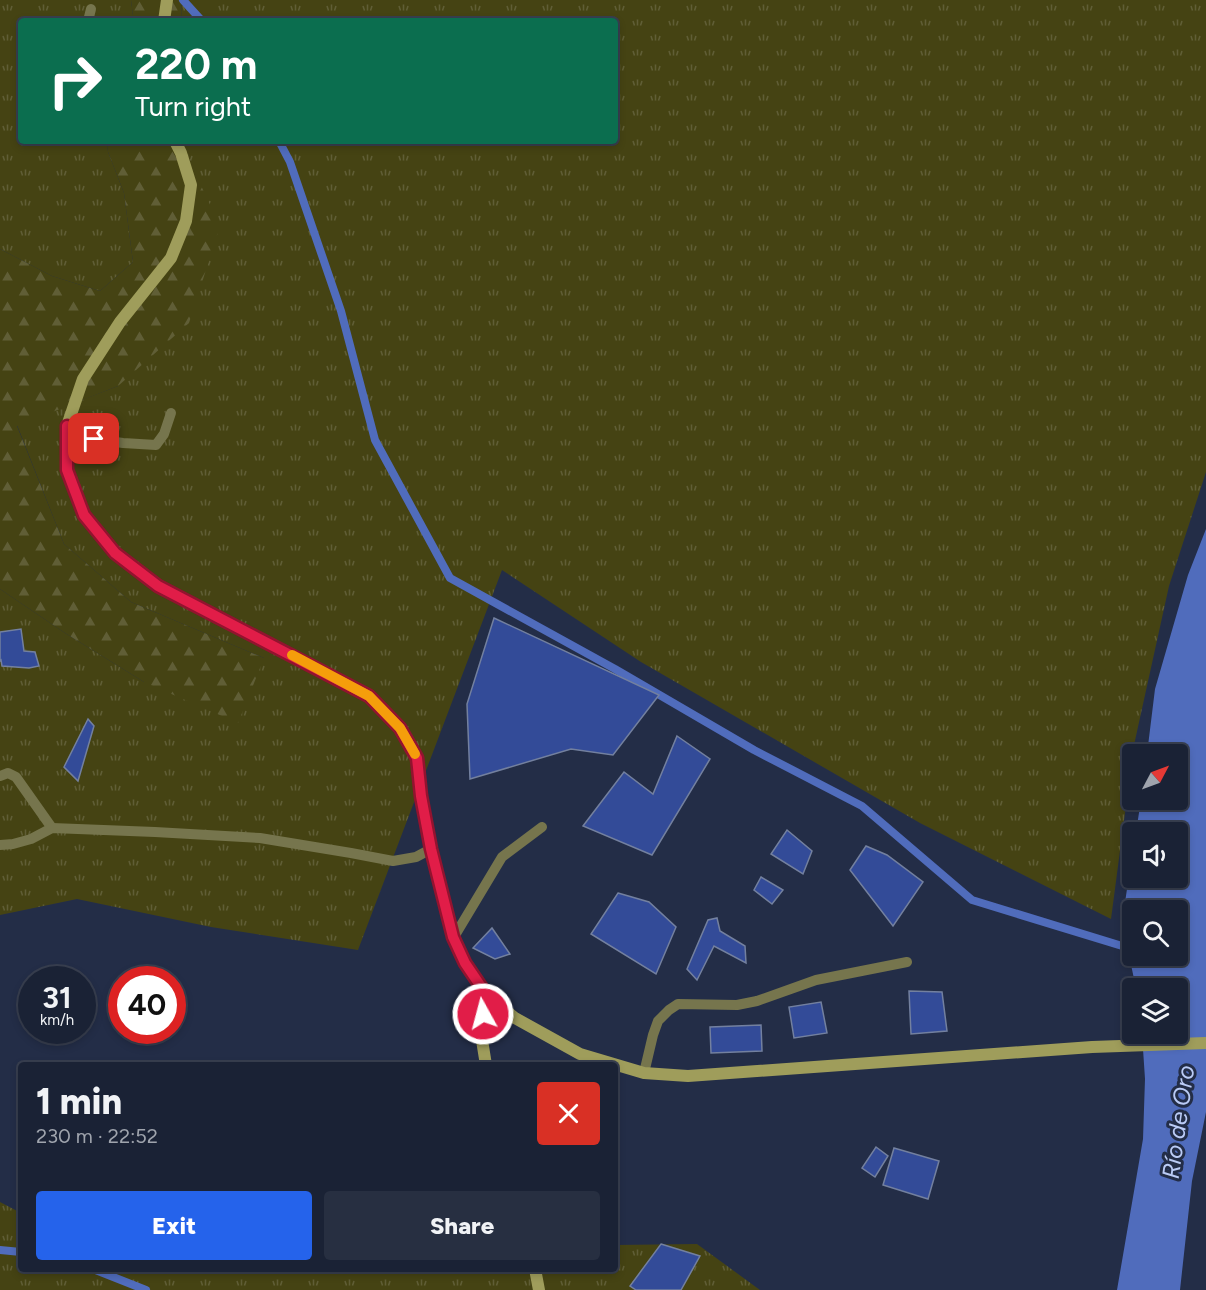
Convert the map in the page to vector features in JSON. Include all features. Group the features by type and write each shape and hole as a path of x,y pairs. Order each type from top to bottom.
{"street":[{"path":"164,18 167,0"},
{"path":"176,144 191,185 186,221 171,258 120,322 83,379 67,426 67,470 84,515 115,553 158,586 369,696 400,728 417,758 421,796 431,849 453,937 465,963 486,994 515,1018 580,1054 607,1062"},
{"path":"486,994 481,1034 486,1062"},
{"path":"618,1065 644,1073 688,1076 1092,1047 1206,1043"},
{"path":"536,1272 539,1290"}],"lane":[{"path":"89,18 91,9"},
{"path":"67,426 94,439 156,445 164,434 171,413"},
{"path":"0,776 8,773 16,777 52,828"},
{"path":"453,937 502,857 542,827"},
{"path":"0,845 31,839 52,828 260,838 393,861 416,857 431,849"},
{"path":"644,1073 658,1021 678,1004 737,1005 757,1001 816,980 907,962"}],"green space":[{"path":"0,0 131,0 133,18 18,18 18,144 107,144 108,152 124,193 133,262 100,291 52,276 0,249"},
{"path":"131,0 181,0 182,18 133,18"},
{"path":"181,0 1206,0 1206,472 1169,586 1134,744 1122,744 1122,810 1125,810 1122,822 1111,919 920,823 641,662 502,570 358,950 211,927 77,899 0,915 0,589 144,682 264,658 131,602 64,544 17,425 118,386 179,144 618,144 618,18 182,18"},
{"path":"107,144 181,144 220,226 189,323 118,386 17,426 64,544 131,602 264,658 238,723 144,682 0,589 0,249 52,276 100,291 133,262 124,193 108,152"},
{"path":"0,1202 18,1211 18,1272 618,1272 618,1245 697,1244 760,1290 0,1290"}],"water":[{"name":"Río de Oro","path":"1206,529 1206,1112 1192,1181 1180,1290 1117,1290 1143,1139 1145,1079 1143,1044 1188,1044 1188,978 1134,978 1131,966 1188,966 1188,900 1125,900 1127,888 1188,888 1188,822 1138,822 1139,810 1188,810 1188,744 1148,744 1155,689 1188,575"}],"building":[{"path":"494,618 659,695 613,755 571,749 470,779 467,704"},
{"path":"21,629 24,651 35,652 39,666 29,668 2,666 0,632"},
{"path":"88,719 94,726 78,781 64,767"},
{"path":"677,736 710,759 652,855 583,826 624,772 653,794"},
{"path":"787,830 812,851 803,874 771,854"},
{"path":"866,846 887,855 923,882 893,926 850,870"},
{"path":"761,877 783,890 772,904 754,890"},
{"path":"618,893 649,902 676,927 656,974 591,934"},
{"path":"717,918 720,931 745,946 746,963 714,946 697,980 687,969 708,920"},
{"path":"492,928 510,954 495,959 473,948"},
{"path":"909,991 942,992 947,1031 911,1034"},
{"path":"821,1002 827,1033 794,1038 789,1007"},
{"path":"761,1025 762,1051 711,1053 710,1027"},
{"path":"876,1147 888,1156 875,1177 862,1168"},
{"path":"894,1148 939,1161 928,1199 883,1185"},
{"path":"661,1244 700,1256 681,1290 636,1290 630,1286"}],"waterway":[{"path":"183,0 199,18"},
{"path":"281,144 290,162 341,311 375,440 450,578 615,669 754,750 862,806 972,900 1122,946"},
{"path":"0,1250 18,1252"},
{"path":"101,1272 146,1290"}],"slow traffic":[{"path":"292,655 369,696 400,728 415,754"}],"route":[{"path":"94,439 67,426 67,470 84,515 115,553 158,586 369,696 400,728 417,758 421,796 431,849 453,937 465,963 486,994 483,1014"}]}
